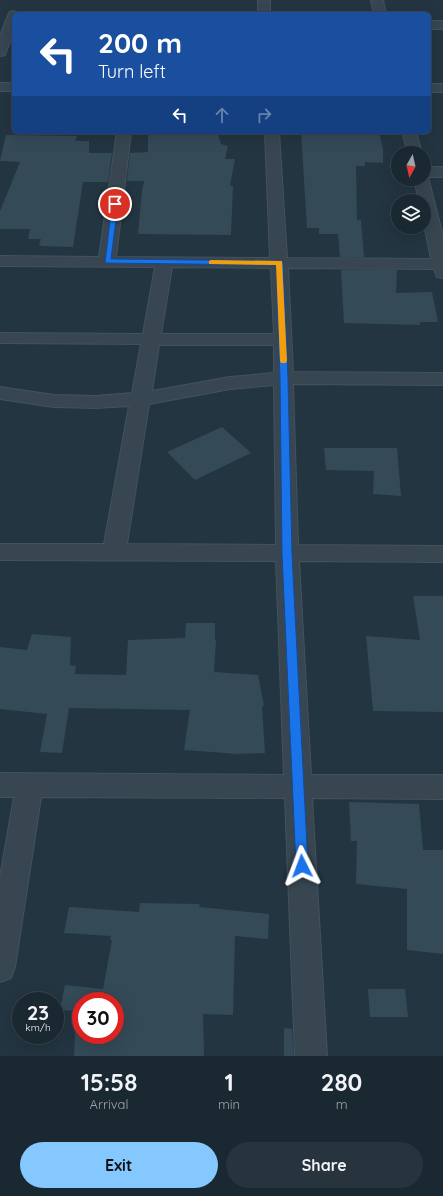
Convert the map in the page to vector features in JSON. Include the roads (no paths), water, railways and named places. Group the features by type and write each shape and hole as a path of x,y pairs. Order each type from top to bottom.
{"street":[{"path":"264,0 264,12"},
{"path":"377,0 380,12"},
{"path":"0,52 12,18"},
{"path":"431,25 443,25"},
{"path":"0,87 12,87"},
{"path":"431,88 443,88"},
{"path":"107,262 124,134"},
{"path":"272,134 283,340 287,554 311,1056"},
{"path":"410,134 413,146"},
{"path":"431,172 443,172"},
{"path":"0,261 280,263 442,267 424,186"},
{"path":"114,553 164,262"},
{"path":"0,338 283,340"},
{"path":"0,393 54,401 96,402 141,399 230,383 284,378 443,378"},
{"path":"0,552 443,554"},
{"path":"0,785 443,787"},
{"path":"0,967 29,785"}]}
